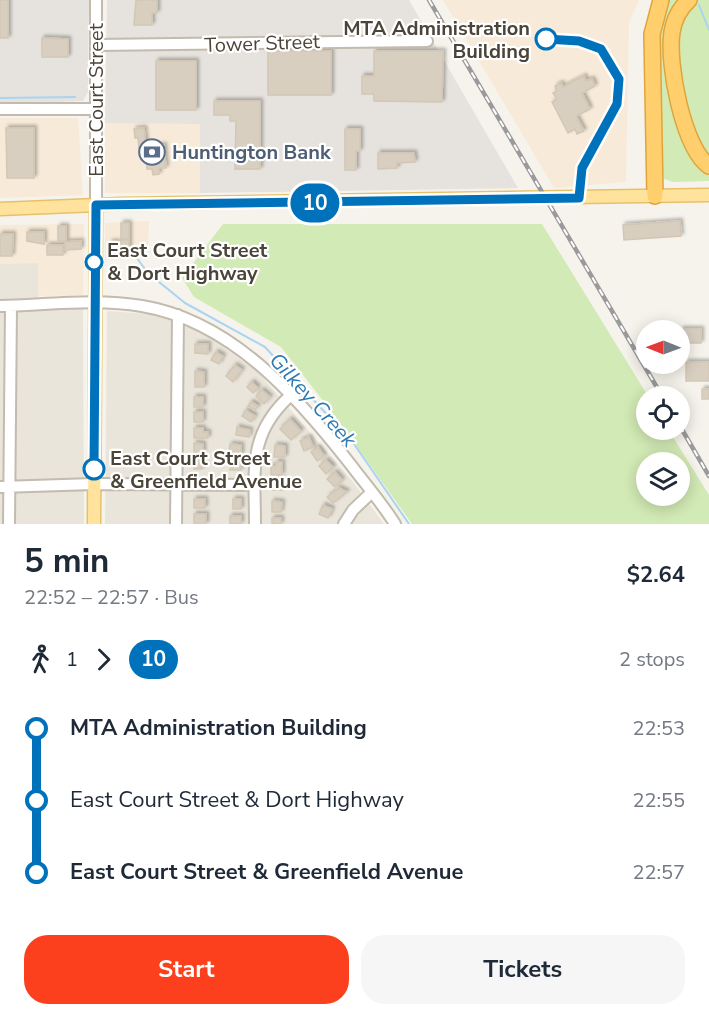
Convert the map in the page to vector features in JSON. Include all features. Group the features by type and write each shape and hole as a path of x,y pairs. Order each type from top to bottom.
{"highway":[{"path":"656,196 652,34 661,0"},
{"path":"689,0 675,21 671,40 672,62 686,132 699,158 709,166"}],"main road":[{"path":"0,208 709,195"},
{"name":"East Court Street","path":"94,524 96,205"}],"street":[{"name":"East Court Street","path":"96,0 96,205"},
{"name":"Tower Street","path":"96,45 428,40"},
{"path":"0,110 95,109"},
{"path":"9,524 5,487 5,306 94,304 142,306 178,315 222,337 247,355 291,395 331,439 395,524"},
{"path":"176,524 178,315"},
{"path":"255,524 256,454 260,434 274,409 291,395"},
{"path":"5,487 94,484 255,485"},
{"path":"344,524 353,510 372,492"}],"shaded area":[{"path":"0,0 89,0 88,92 83,101 0,104"},
{"path":"107,0 409,0 518,188 200,193 200,124 105,123"},
{"path":"443,0 639,0 629,22 626,182 554,188"},
{"path":"0,118 78,118 83,195 0,198"},
{"path":"105,123 201,124 200,193 105,193"},
{"path":"149,221 148,259 105,260 105,223"},
{"path":"84,224 83,295 38,296 38,263 0,264 0,225"},
{"path":"39,262 38,309 83,308 84,524 0,524 0,264"},
{"path":"107,311 148,314 197,328 257,371 353,482 384,524 105,524"}],"green space":[{"path":"667,0 683,0 668,53 709,172 709,181 673,182 661,178 660,30"},
{"path":"698,0 709,0 709,160 701,149 688,117 677,61 679,27"},
{"path":"223,224 542,224 642,386 636,386 636,440 675,440 682,452 636,452 636,506 690,506 690,464 709,495 709,524 412,524 335,416 281,347 194,297 182,278"}],"building":[{"path":"0,0 8,0 8,38 0,38"},
{"path":"136,0 157,0 157,13 152,13 152,25 134,25"},
{"path":"42,38 68,39 68,57 42,57"},
{"path":"268,51 331,51 331,95 268,95"},
{"path":"374,51 443,51 442,102 374,101 374,94 362,94 362,76 374,76"},
{"path":"156,61 196,61 196,110 156,110"},
{"path":"584,76 586,81 592,79 595,86 582,93 590,109 576,116 584,131 577,134 575,129 568,133 552,102 557,99 553,93 557,91 555,86 561,83 563,87"},
{"path":"214,101 260,101 260,169 235,169 236,121 230,121 230,115 214,115"},
{"path":"6,128 34,128 34,178 7,178"},
{"name":"Huntington Bank","path":"144,128 146,147 164,145 166,168 159,168 159,174 153,175 152,169 147,169 146,156 140,157 138,138 135,138 134,129"},
{"path":"345,129 360,129 360,151 356,151 356,170 345,170"},
{"path":"378,153 414,153 415,162 397,163 397,168 378,169"},
{"path":"680,221 681,236 624,240 623,225"},
{"path":"121,223 129,223 129,239 121,239"},
{"path":"58,226 66,226 66,241 58,241"},
{"path":"27,232 44,232 44,244 27,241"},
{"path":"0,234 13,234 12,256 0,256"},
{"path":"120,240 129,240 129,252 120,252"},
{"path":"81,241 81,249 65,250 65,242"},
{"path":"110,242 118,242 118,250 110,250"},
{"path":"47,245 63,245 63,255 47,255"},
{"path":"690,329 701,329 701,343 690,343"},
{"path":"195,344 208,344 208,354 195,353"},
{"path":"216,352 223,356 219,364 211,360"},
{"path":"690,362 709,362 709,381 686,381 686,374 690,374"},
{"path":"235,365 242,370 233,382 226,376"},
{"path":"195,371 204,372 204,387 195,387"},
{"path":"252,382 258,388 253,393 247,387"},
{"path":"702,389 709,389 709,399 702,399"},
{"path":"262,390 270,397 264,404 256,396"},
{"path":"194,397 203,397 203,407 194,407"},
{"path":"251,402 258,406 255,410 248,406"},
{"path":"246,410 255,416 251,422 242,416"},
{"path":"194,412 203,412 203,422 194,422"},
{"path":"290,419 301,431 291,440 280,429"},
{"path":"237,427 250,430 249,437 236,435"},
{"path":"194,428 203,428 203,432 208,432 208,438 194,438"},
{"path":"309,437 313,447 304,451 300,441"},
{"path":"194,443 203,444 203,453 194,453"},
{"path":"230,444 241,445 241,455 229,455"},
{"path":"275,445 285,446 285,457 274,457"},
{"path":"318,447 324,456 317,461 311,452"},
{"path":"194,459 203,459 202,469 194,469"},
{"path":"232,460 241,460 241,470 230,470"},
{"path":"326,460 333,467 326,474 319,466"},
{"path":"276,462 282,462 282,475 271,475 271,466 276,466"},
{"path":"335,472 342,480 335,487 327,479"},
{"path":"273,480 284,480 283,490 272,490"},
{"path":"339,488 347,492 333,503 327,497"},
{"path":"194,499 205,499 205,508 194,508"},
{"path":"233,499 241,499 241,509 233,509"},
{"path":"272,501 282,502 281,512 272,512"},
{"path":"323,505 332,509 328,518 319,514"},
{"path":"194,514 206,514 206,524 194,524"},
{"path":"230,516 241,516 241,524 230,524"},
{"path":"272,518 281,518 281,524 272,524"}],"waterway":[{"path":"699,5 709,30"},
{"name":"Gilkey Creek","path":"0,98 75,97"},
{"name":"Gilkey Creek","path":"136,257 148,273 185,303 265,347 354,444 409,524"}],"railway":[{"path":"429,0 656,386"},
{"path":"688,440 709,476"}],"bus line":[{"name":"10","path":"94,469 96,205 579,198 582,168 614,113 619,79 601,49 587,42 546,39"}],"place":[{"name":"MTA Administration Building","path":"546,39"},
{"name":"Huntington Bank","path":"152,152"},
{"name":"East Court Street & Dort Highway","path":"94,262"},
{"name":"East Court Street & Greenfield Avenue","path":"94,469"}]}
